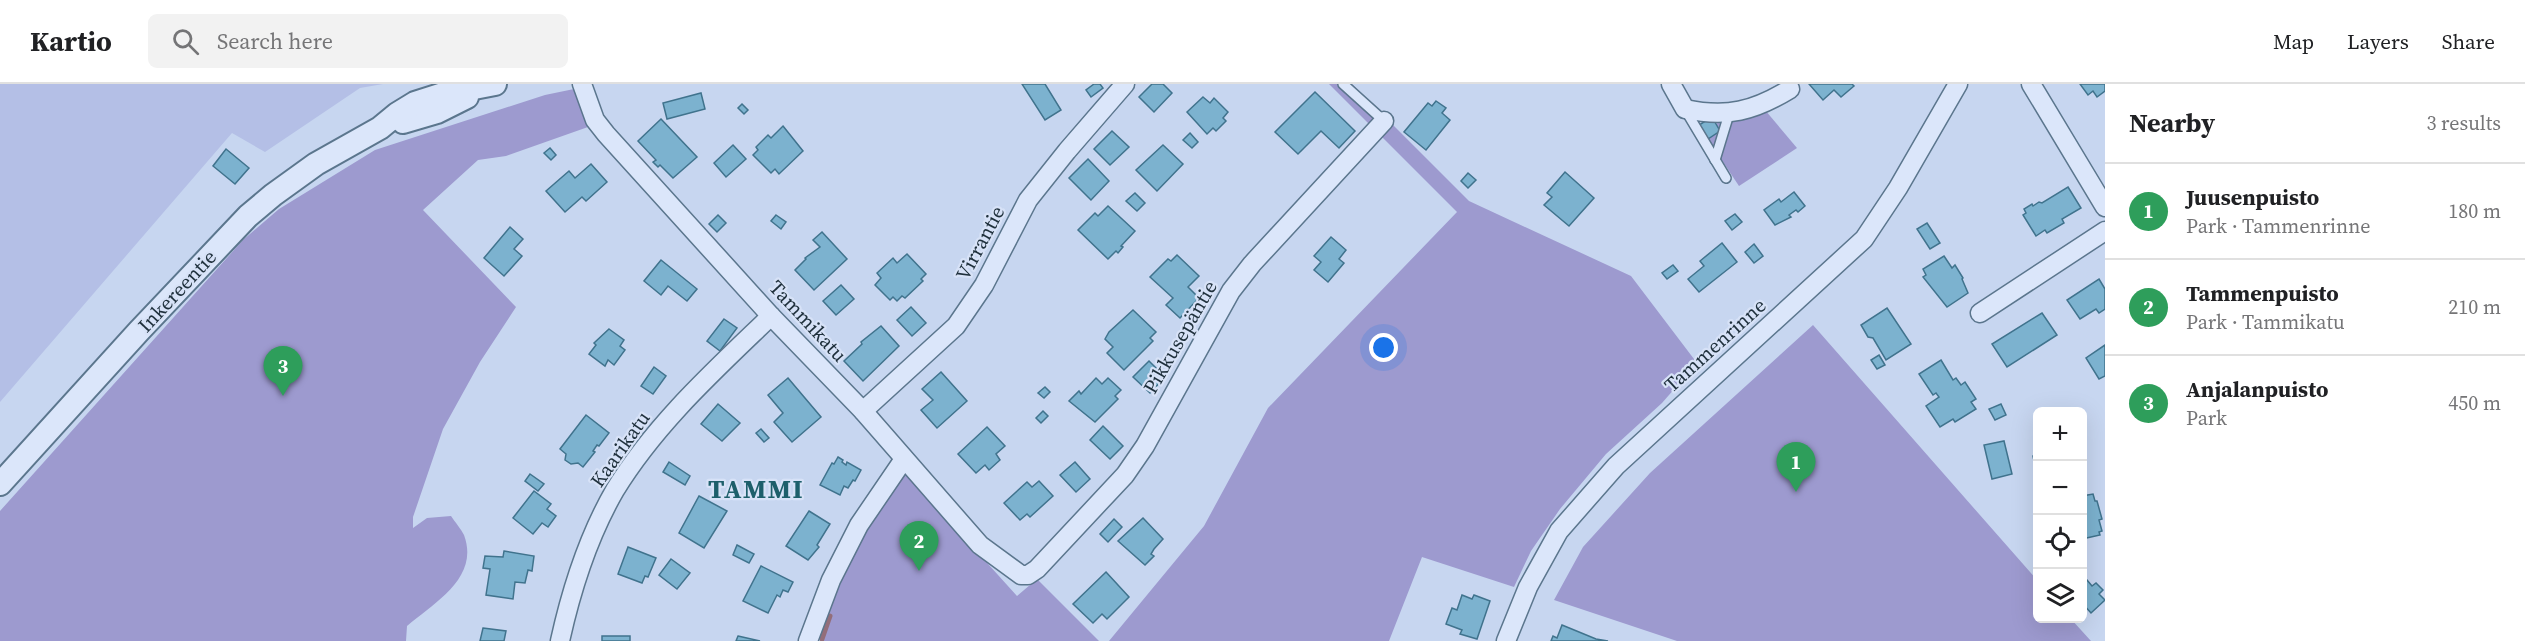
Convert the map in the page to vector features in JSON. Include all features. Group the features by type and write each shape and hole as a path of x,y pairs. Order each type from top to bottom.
{"street":[{"name":"Tammikatu","path":"582,84 595,120 606,134 771,316 863,411 980,545 1021,575"},
{"name":"Virrantie","path":"863,411 956,326 984,285 1028,200 1125,84"},
{"path":"1671,84 1685,109 1729,114 1757,107 1790,89"},
{"name":"Tammenrinne","path":"1506,641 1544,556 1566,523 1616,466 1864,239 1898,188 1958,84"},
{"path":"2031,84 2105,207"},
{"name":"Inkereentie","path":"0,484 139,331 248,216 316,164 380,128 437,112 491,85"},
{"name":"Pikkusepäntie","path":"1021,575 1028,575 1038,569 1125,475 1144,446 1232,291 1252,264 1384,121"},
{"path":"1980,313 2105,231"},
{"name":"Kaarikatu","path":"560,641 592,540 615,491 639,455 673,414 702,382 771,316"},
{"path":"808,641 831,580 859,525 904,459"}],"lane":[{"path":"1343,84 1384,121"},
{"path":"1685,109 1726,178"},
{"path":"1715,160 1729,114"}],"shaded area":[{"path":"0,84 383,84 360,88 265,152 232,133 0,402"},
{"path":"1329,84 1352,84 1469,201 1631,276 1697,363 1662,403 1606,454 1560,509 1531,551 1514,587 1422,557 1389,641 1109,641 1204,526 1268,408 1457,212"},
{"path":"574,89 588,127 506,156 478,160 423,210 516,307 480,362 443,429 413,517 413,528 427,518 451,516 464,535 467,550 466,564 452,588 407,626 406,641 0,641 0,511 243,240 279,209 375,150 545,95"},
{"path":"1765,110 1797,148 1739,186 1703,132 1721,121"},
{"path":"1813,325 2033,575 2033,623 2075,623 2091,641 1677,641 1554,600 1583,547 1650,473"},
{"path":"904,471 1017,596 1037,579 1099,641 820,641 831,599 856,546"}],"building":[{"path":"1022,84 1045,84 1061,110 1045,120"},
{"path":"1094,84 1100,84 1103,88 1091,97 1086,90"},
{"path":"1152,84 1163,84 1172,93 1154,112 1139,97"},
{"path":"1809,84 1852,84 1854,86 1841,97 1834,90 1823,100"},
{"path":"2080,84 2105,84 2105,91 2097,97 2093,91 2088,95"},
{"path":"1315,92 1355,131 1339,148 1321,131 1298,154 1275,132"},
{"path":"701,93 705,109 667,119 663,103"},
{"path":"1203,97 1210,103 1214,98 1228,112 1223,118 1226,121 1216,131 1213,128 1207,134 1187,112"},
{"path":"1436,101 1446,108 1442,113 1450,120 1426,150 1404,132 1428,103 1432,106"},
{"path":"742,104 748,110 744,114 738,108"},
{"path":"1712,117 1720,131 1708,139 1699,125"},
{"path":"661,119 697,157 673,178 660,165 658,167 653,162 656,160 638,141"},
{"path":"783,126 803,151 779,174 775,169 771,173 753,155 758,150 756,147 768,135 771,138"},
{"path":"1112,131 1129,147 1110,165 1094,149"},
{"path":"1190,133 1198,142 1192,148 1183,140"},
{"path":"733,145 746,159 726,177 714,163"},
{"path":"1163,145 1183,164 1157,191 1136,170"},
{"path":"550,148 556,155 551,160 544,153"},
{"path":"226,149 249,168 235,184 213,166"},
{"path":"1088,159 1109,181 1091,200 1069,178"},
{"path":"591,164 607,182 586,201 582,197 565,212 546,191 569,171 575,178"},
{"path":"1565,172 1594,198 1569,226 1544,205 1552,197 1547,193"},
{"path":"1468,173 1476,180 1468,188 1461,181"},
{"path":"2068,187 2081,208 2062,219 2064,223 2047,233 2045,230 2036,236 2023,215 2026,213 2024,209 2032,204 2033,206 2039,202 2042,203"},
{"path":"1794,192 1805,206 1789,215 1791,217 1775,225 1764,210 1779,199 1781,202"},
{"path":"1135,193 1145,203 1137,211 1126,201"},
{"path":"1108,206 1135,231 1121,246 1123,247 1118,253 1116,251 1108,259 1078,230 1095,213 1098,216"},
{"path":"1735,214 1742,222 1732,230 1725,221"},
{"path":"718,215 726,223 717,232 709,224"},
{"path":"776,215 786,222 781,229 771,221"},
{"path":"1927,223 1940,243 1930,249 1917,229"},
{"path":"510,227 523,239 514,249 522,256 504,276 484,258"},
{"path":"822,232 847,259 814,290 795,270 805,258 820,247 813,240"},
{"path":"1331,237 1346,250 1339,259 1344,263 1328,282 1314,270 1321,262 1314,256"},
{"path":"1722,243 1737,262 1699,292 1688,279 1704,266 1700,261"},
{"path":"1754,244 1763,256 1754,263 1745,252"},
{"path":"907,254 926,274 921,279 923,281 905,298 902,296 897,301 893,297 890,300 875,285 881,278 877,273 893,258 897,263"},
{"path":"1177,255 1199,276 1188,287 1199,298 1180,318 1166,305 1173,298 1150,277 1168,259 1171,261"},
{"path":"1944,256 1952,268 1955,265 1968,293 1947,307 1923,277 1926,275 1923,269"},
{"path":"661,260 697,289 687,301 668,286 661,295 644,281"},
{"path":"1673,265 1678,271 1667,279 1662,273"},
{"path":"2099,279 2105,289 2105,309 2099,313 2096,309 2080,319 2067,300"},
{"path":"841,285 854,299 836,315 823,301"},
{"path":"911,307 926,323 912,336 897,320"},
{"path":"1887,308 1911,344 1886,360 1873,338 1868,337 1861,325"},
{"path":"1133,310 1156,332 1150,338 1153,341 1124,370 1107,353 1113,347 1105,339 1109,332"},
{"path":"2042,313 2057,335 2007,367 1992,344"},
{"path":"724,319 737,328 720,351 707,341"},
{"path":"881,326 899,346 863,381 844,361 862,344 861,342"},
{"path":"609,329 624,340 620,346 625,350 614,365 608,360 605,366 589,354 596,345 594,343"},
{"path":"2105,345 2105,376 2099,379 2086,358"},
{"path":"1879,355 1885,365 1877,369 1871,360"},
{"path":"1941,360 1953,380 1956,378 1961,385 1965,382 1976,399 1971,402 1976,409 1955,422 1953,419 1940,427 1926,406 1939,397 1936,393 1933,395 1919,374"},
{"path":"1149,361 1165,377 1150,393 1133,377"},
{"path":"654,367 666,376 653,394 641,386"},
{"path":"941,372 967,401 937,428 921,410 933,400 922,389"},
{"path":"788,378 821,417 792,442 774,422 783,413 768,395"},
{"path":"1096,378 1102,384 1108,378 1121,390 1115,396 1118,399 1095,422 1069,401 1079,391 1081,394"},
{"path":"1045,387 1050,392 1044,398 1038,393"},
{"path":"718,404 740,423 722,441 701,424"},
{"path":"2001,404 2006,415 1995,420 1989,409"},
{"path":"1043,411 1048,416 1041,423 1036,418"},
{"path":"586,415 609,433 599,446 597,445 593,451 595,452 583,467 578,463 571,464 565,460 566,454 560,449"},
{"path":"1103,426 1123,446 1110,459 1090,440"},
{"path":"987,427 1005,446 996,454 1000,460 989,470 985,465 976,473 958,454"},
{"path":"761,429 769,438 764,442 756,433"},
{"path":"2004,441 2012,474 1992,479 1984,445"},
{"path":"838,457 846,465 847,462 861,470 848,488 844,486 840,495 820,485 832,463 834,464"},
{"path":"669,462 690,476 685,485 663,472"},
{"path":"1075,462 1090,479 1076,492 1060,475"},
{"path":"530,474 544,484 538,491 525,481"},
{"path":"1039,481 1053,496 1030,517 1027,514 1020,520 1004,503 1027,482 1032,487"},
{"path":"534,491 551,504 547,509 556,516 548,527 542,523 533,534 513,518"},
{"path":"2093,494 2097,501 2102,519 2099,520 2102,531 2099,532 2100,535 2087,538 2087,515 2087,495"},
{"path":"699,496 727,511 704,548 679,533"},
{"path":"809,511 830,524 817,545 819,547 808,560 786,546"},
{"path":"1143,518 1163,539 1151,554 1154,556 1145,565 1118,541"},
{"path":"1114,519 1122,527 1108,542 1100,534"},
{"path":"737,545 754,554 749,563 733,555"},
{"path":"628,547 656,558 648,577 645,576 642,583 618,574"},
{"path":"504,551 534,556 532,571 528,570 525,583 515,582 513,599 486,595 490,569 483,568 485,556 503,557"},
{"path":"671,559 690,573 677,589 659,575"},
{"path":"761,566 793,582 788,592 783,590 780,597 777,595 768,613 743,601"},
{"path":"1106,572 1129,597 1107,619 1102,614 1093,623 1073,604"},
{"path":"2087,580 2092,586 2096,583 2103,590 2099,594 2105,600 2091,613 2087,609"},
{"path":"1462,595 1472,599 1474,595 1490,601 1477,639 1460,634 1462,630 1446,624 1452,608 1457,610"},
{"path":"1562,625 1596,639 1608,641 1551,641 1553,636 1557,638"},
{"path":"483,628 506,631 504,641 480,641"},
{"path":"602,636 630,636 630,641 602,641"},
{"path":"738,636 760,641 736,641"}],"waterway":[{"path":"822,639 830,616"}],"place":[{"name":"Anjalanpuisto","path":"283,396"},
{"name":"Juusenpuisto","path":"1796,492"},
{"name":"Tammenpuisto","path":"919,571"}],"district":[{"name":"TAMMI","path":"756,489"}]}
